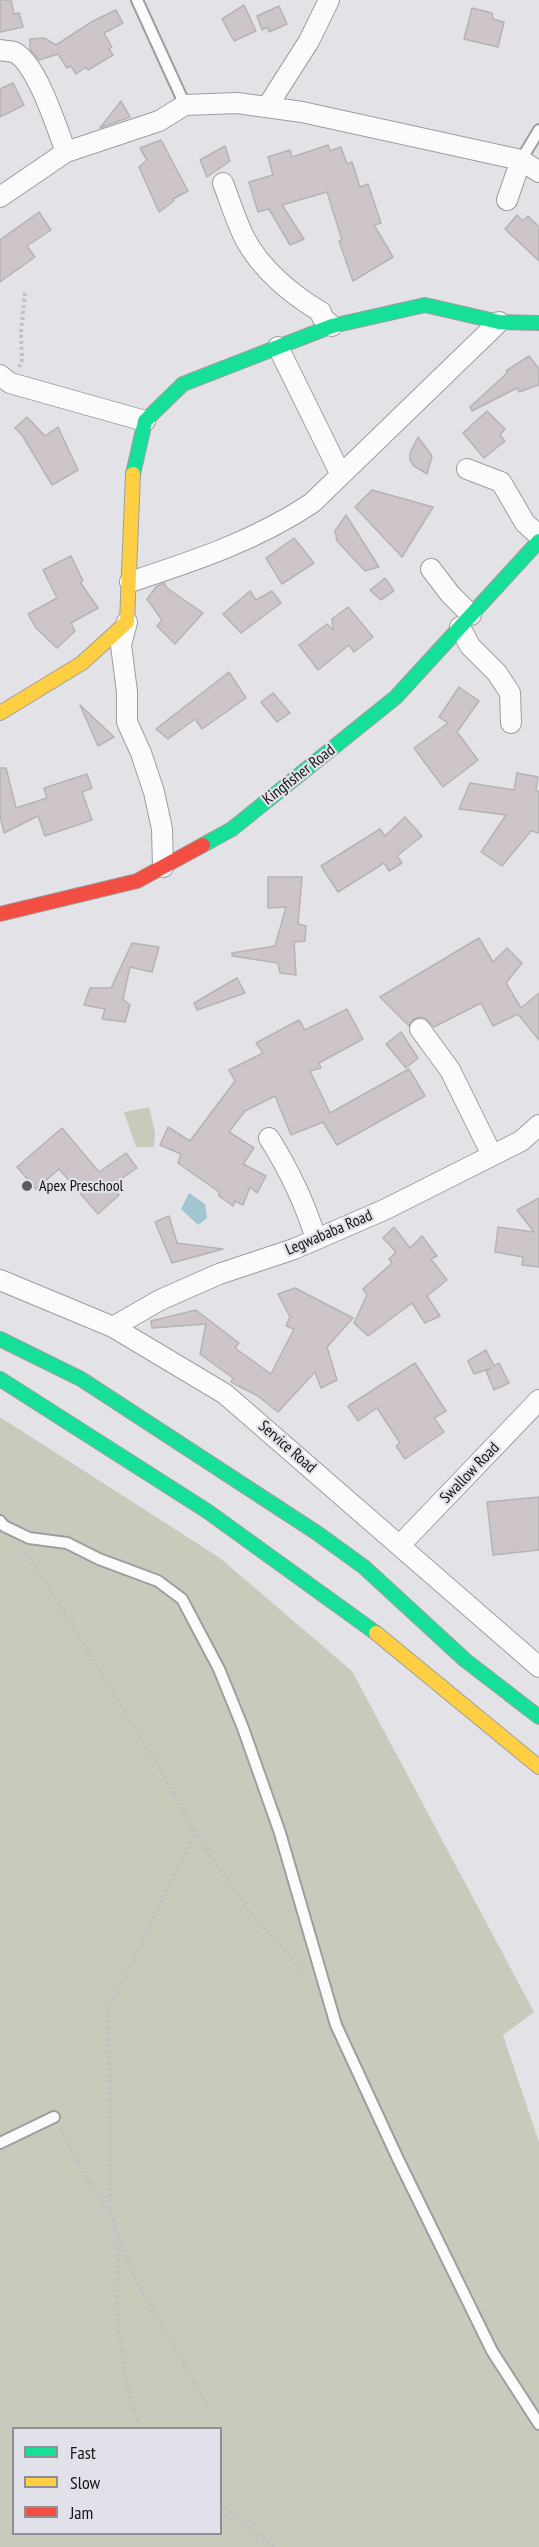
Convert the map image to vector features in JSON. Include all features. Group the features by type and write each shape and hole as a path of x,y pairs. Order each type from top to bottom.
{"main road":[{"path":"0,713 82,663 127,622 134,474 145,421 183,384 332,326 425,305 499,322 539,323"},
{"name":"Kingfisher Road","path":"0,914 137,881 232,828 396,697 539,541"},
{"path":"0,1339 81,1379 317,1533 364,1567 465,1659 539,1717"},
{"path":"0,1379 207,1510 379,1635 539,1767"}],"street":[{"path":"267,107 309,41 329,0"},
{"path":"0,50 15,52 29,68 44,94 66,152"},
{"path":"0,197 66,152 159,121 185,105 237,103 302,112 521,160 539,172"},
{"path":"507,200 521,160"},
{"path":"223,183 244,237 256,257 306,303 321,312 322,317 332,326"},
{"path":"130,582 199,559 279,525 312,503 499,322"},
{"path":"278,347 341,475"},
{"path":"5,379 145,421"},
{"path":"467,469 501,482 525,524 539,536"},
{"path":"431,569 450,594 465,621 470,646 497,673 510,693 511,723"},
{"path":"127,622 121,645 127,692 127,722 141,753 154,792 162,829 163,867"},
{"path":"420,1029 450,1070 492,1155"},
{"name":"Legwababa Road","path":"113,1327 169,1295 219,1274 294,1249 386,1209 521,1141 539,1125"},
{"path":"269,1138 290,1172 316,1239"},
{"name":"Service Road","path":"0,1280 113,1327 225,1394 539,1667"},
{"name":"Swallow Road","path":"400,1545 539,1400"}],"lane":[{"path":"136,0 185,105"},
{"path":"521,160 539,130"},
{"path":"0,1521 10,1529 29,1538 67,1544 99,1559 158,1581 182,1599 219,1669 243,1728 280,1833 336,2025 398,2159 492,2351 539,2424"},
{"path":"0,2144 54,2117"}],"path":[{"path":"5,379 22,362 21,332 25,293"},
{"path":"10,1529 66,1615 165,1778 195,1833 252,1915 292,1958 312,1984"},
{"path":"139,2427 126,2379 117,2313 118,2253 110,2200 108,2011 195,1833"},
{"path":"54,2117 84,2174 112,2218 136,2280 209,2408"},
{"path":"222,2506 274,2547"}],"green space":[{"path":"149,1107 155,1132 154,1147 136,1147 124,1112"},
{"path":"0,1417 220,1558 352,1671 534,2012 503,2035 539,2142 539,2547 0,2547"}],"water":[{"path":"189,1193 205,1204 207,1218 198,1225 181,1209"}],"building":[{"path":"0,0 11,0 14,14 19,13 23,27 0,32"},
{"path":"244,5 256,31 234,41 222,19"},
{"path":"279,6 287,24 269,32 268,27 262,30 257,16"},
{"path":"472,8 492,13 493,19 504,22 498,47 464,39"},
{"path":"116,10 123,23 104,33 112,47 109,49 113,55 88,70 86,67 76,74 71,66 67,68 58,54 39,60 30,49 30,39 44,38 56,45 93,21"},
{"path":"13,83 24,105 0,117 0,89"},
{"path":"121,101 130,117 100,128"},
{"path":"161,140 188,191 173,199 174,201 159,212 139,167 147,160 140,148"},
{"path":"328,145 330,151 341,147 347,164 352,162 360,187 368,184 381,223 374,225 393,257 353,281 339,241 342,240 327,192 282,205 304,239 290,245 269,209 258,212 249,182 273,175 268,157 290,150 292,157"},
{"path":"225,146 230,161 207,177 200,160"},
{"path":"39,212 51,230 27,246 35,257 0,282 0,240"},
{"path":"517,215 523,221 528,216 539,227 539,261 505,229"},
{"path":"529,356 539,369 539,385 519,392 517,388 472,411 470,407 507,373 506,371"},
{"path":"487,411 505,429 500,435 505,441 484,458 463,433"},
{"path":"27,417 45,436 58,427 78,470 52,485 22,435 15,428"},
{"path":"418,437 432,456 427,474 414,466 410,460 410,453"},
{"path":"372,490 433,507 402,557 355,507"},
{"path":"346,515 379,567 365,571 337,541 335,531"},
{"path":"294,538 314,563 282,584 266,558"},
{"path":"71,556 83,581 80,582 98,608 71,623 75,631 57,648 36,628 28,614 57,598 43,570"},
{"path":"385,578 394,591 381,600 370,590"},
{"path":"164,583 167,588 203,613 175,644 157,626 162,620 147,599 157,586"},
{"path":"250,591 256,600 272,591 281,603 241,633 223,614"},
{"path":"348,607 373,637 354,652 349,645 318,670 299,645 327,624 333,630 332,619"},
{"path":"229,672 246,698 202,729 195,719 168,739 156,729"},
{"path":"459,687 479,701 457,732 478,760 443,787 414,748 448,723 439,717"},
{"path":"273,693 290,713 277,722 261,702"},
{"path":"80,705 114,737 98,746"},
{"path":"0,768 6,768 16,808 47,798 44,788 87,774 92,788 82,792 92,820 45,836 38,816 4,833 0,816"},
{"path":"517,773 538,777 536,791 539,791 539,833 531,831 502,866 481,852 506,815 459,809 470,783 514,790"},
{"path":"405,817 422,836 397,856 402,863 389,871 384,863 338,892 321,866 380,829 385,836"},
{"path":"268,877 302,877 298,924 306,926 305,941 294,942 296,975 280,973 278,963 232,956 232,953 275,946 286,907 268,908"},
{"path":"479,938 493,962 507,948 522,963 506,983 521,1008 539,993 539,1040 518,1014 493,1026 481,1003 434,1027 425,1018 419,1017 412,1020 409,1026 380,997"},
{"path":"132,943 159,947 152,972 130,967 123,999 130,1005 125,1022 102,1019 105,1009 84,1005 90,988 111,988"},
{"path":"237,978 245,993 197,1010 194,1003"},
{"path":"347,1009 363,1039 319,1063 321,1068 310,1071 330,1113 409,1069 425,1096 337,1145 323,1122 291,1135 275,1096 245,1111 229,1132 254,1148 243,1164 266,1176 257,1193 250,1187 243,1205 235,1201 233,1206 219,1196 219,1192 178,1163 181,1154 160,1145 168,1127 190,1141 235,1081 229,1070 263,1053 256,1043 299,1020 305,1030"},
{"path":"401,1032 418,1058 406,1068 386,1044"},
{"path":"62,1128 99,1172 126,1153 137,1168 111,1186 119,1195 98,1214 59,1169 36,1189 17,1167"},
{"path":"539,1198 539,1267 522,1265 523,1257 495,1252 498,1227 534,1232 517,1210"},
{"path":"169,1216 177,1243 223,1249 172,1263 155,1222"},
{"path":"394,1227 410,1248 422,1236 437,1256 431,1259 447,1280 427,1296 440,1316 425,1323 412,1303 368,1336 354,1323 367,1295 363,1289 392,1263 389,1259 396,1252 383,1238"},
{"path":"295,1288 353,1318 327,1347 337,1380 321,1388 315,1372 278,1412 258,1396 231,1382 233,1378 200,1354 206,1324 152,1328 151,1321 196,1310 239,1343 235,1348 271,1374 294,1329 286,1326 290,1317 278,1294"},
{"path":"486,1350 494,1366 499,1363 509,1383 494,1390 486,1371 491,1368 474,1374 468,1361"},
{"path":"415,1363 446,1411 434,1418 444,1432 405,1459 396,1446 400,1443 377,1408 358,1421 348,1406"},
{"path":"539,1497 539,1550 493,1555 487,1502"}],"traffic: fast":[{"path":"133,474 145,421 183,384 332,326 425,305 499,322 539,323"},
{"path":"203,845 232,829 396,697 539,541"},
{"path":"0,1339 81,1379 317,1533 364,1567 465,1660 539,1717"},
{"path":"0,1379 207,1511 376,1633"}],"traffic: slow":[{"path":"0,713 82,663 127,622 133,474"},
{"path":"376,1633 539,1767"}],"traffic: jam":[{"path":"0,914 137,881 203,845"}],"place":[{"name":"Apex Preschool","path":"27,1186"}]}
